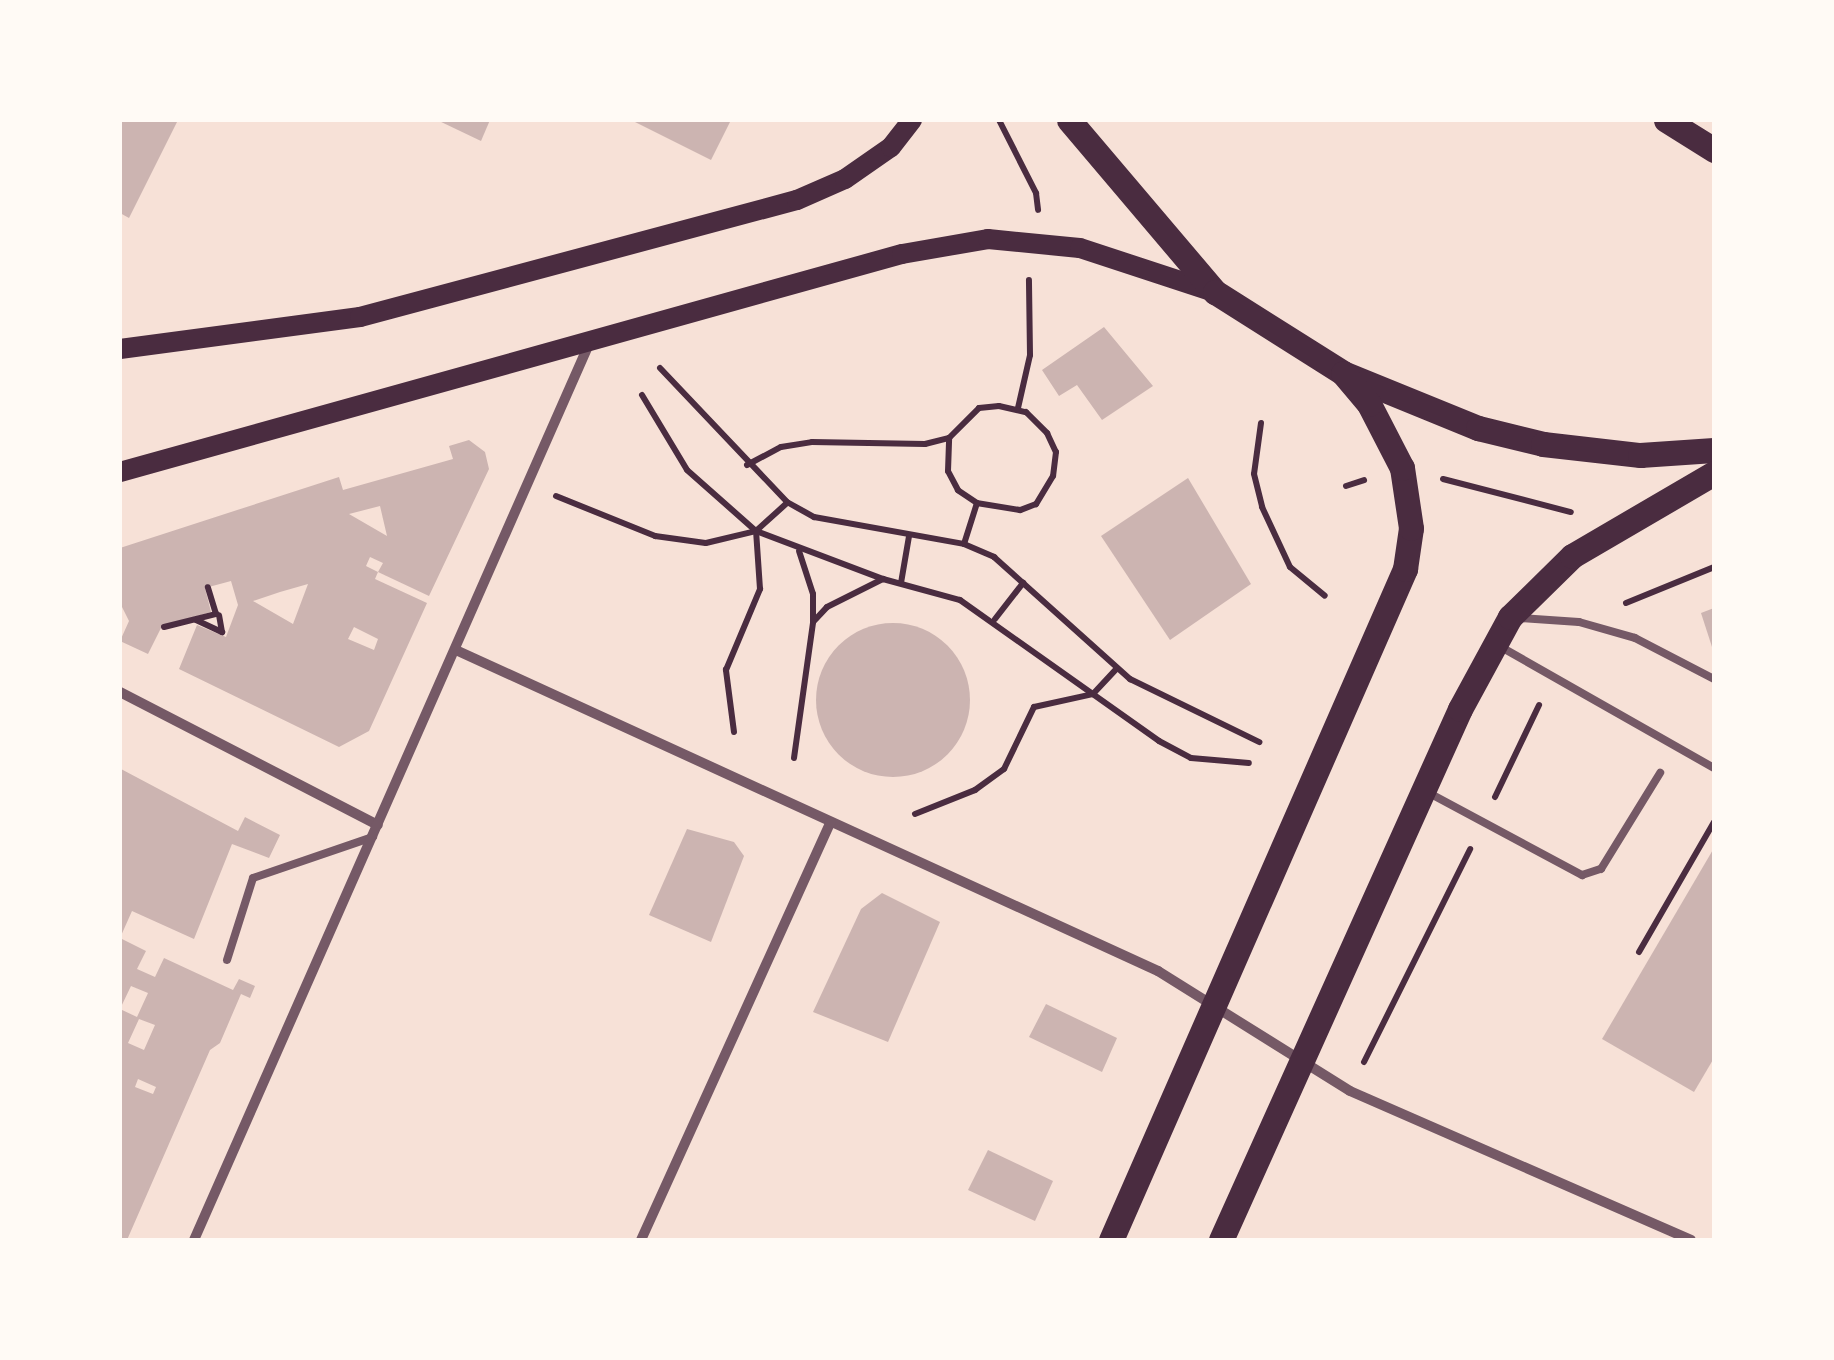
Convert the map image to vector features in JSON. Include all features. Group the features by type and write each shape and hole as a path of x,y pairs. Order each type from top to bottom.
{"main road":[{"path":"120,349 360,316 797,200 845,179 891,146 912,120"},
{"path":"1069,120 1215,292"},
{"path":"1666,120 1714,150"},
{"path":"120,472 902,254 988,238 1042,241 1215,292 1343,373 1478,428 1543,444 1640,455 1714,450"},
{"path":"1111,1240 1404,569 1412,528 1402,468 1369,404 1343,373"},
{"path":"1221,1240 1493,643 1510,617 1604,534 1714,473"}],"street":[{"path":"194,1240 532,484 589,344"},
{"path":"458,651 1158,970 1350,1091 1691,1240"},
{"path":"120,692 375,831"},
{"path":"641,1240 831,822"}],"lane":[{"path":"1510,617 1593,626 1636,638 1714,680"},
{"path":"1493,643 1714,768"},
{"path":"1425,791 1582,875 1602,868 1660,773"},
{"path":"227,960 253,878 375,831"}],"path":[{"path":"999,120 1036,192 1042,241 1029,278 1030,355 1018,408"},
{"path":"660,368 747,465 787,502 814,517 964,544 994,557 1116,668 1259,742"},
{"path":"642,395 687,470 756,531 883,579 960,600 995,619 1092,694 1191,758 1249,764"},
{"path":"747,465 781,447 812,442 900,446 949,438 979,408 1018,408 1047,434 1056,452 1053,476 1036,504 1020,510 977,503 958,490 948,470 949,438"},
{"path":"1261,423 1254,474 1262,507 1290,567 1324,596"},
{"path":"1346,486 1402,468 1594,517 1604,534"},
{"path":"532,484 586,511 678,542 756,531 787,502"},
{"path":"964,544 977,503"},
{"path":"734,732 726,670 760,589 756,531"},
{"path":"901,583 909,536"},
{"path":"794,758 814,594 798,550"},
{"path":"1593,626 1636,597 1714,568"},
{"path":"813,622 827,606 883,579"},
{"path":"995,619 1023,583"},
{"path":"164,627 216,614 208,587"},
{"path":"195,619 222,632 219,615"},
{"path":"915,814 975,790 1004,769 1034,707 1092,694 1116,668"},
{"path":"1362,1068 1553,674"},
{"path":"1639,952 1714,822"}],"building":[{"path":"120,120 178,120 129,218 120,213"},
{"path":"437,120 490,120 481,141"},
{"path":"631,120 731,120 711,160"},
{"path":"1104,327 1153,386 1102,420 1077,385 1059,396 1042,370"},
{"path":"469,440 485,452 489,469 429,596 378,572 375,579 427,603 369,731 339,747 179,669 197,625 226,637 238,605 231,581 205,588 211,612 162,626 148,654 120,641 129,621 120,603 120,548 339,477 343,490 453,459 449,446","holes":["380,506 387,536 349,514","370,557 383,563 378,572 366,566","308,584 293,624 253,601","354,627 378,639 374,650 348,639"]},
{"path":"1188,478 1251,584 1170,640 1101,536"},
{"path":"1714,608 1714,650 1713,650 1701,613"},
{"path":"893,623 923,629 948,645 964,670 970,700 964,730 948,755 923,771 893,777 863,771 838,755 822,730 816,700 822,670 838,645 863,629"},
{"path":"120,757 121,769 238,831 245,817 280,835 269,858 232,844 194,939 132,911 120,938"},
{"path":"687,829 734,842 744,856 711,942 649,915"},
{"path":"1714,848 1714,1058 1694,1092 1602,1039"},
{"path":"882,893 940,922 888,1042 813,1012 861,909"},
{"path":"120,938 146,951 137,969 155,977 164,958 233,990 239,979 255,986 250,998 241,994 220,1043 210,1050 127,1240 120,1240","holes":["131,986 148,993 137,1017 120,1009","139,1019 155,1025 144,1050 128,1043","138,1079 156,1087 153,1094 135,1087"]},
{"path":"1046,1004 1117,1038 1102,1072 1029,1037"},
{"path":"988,1150 1053,1181 1035,1221 968,1190"}]}
